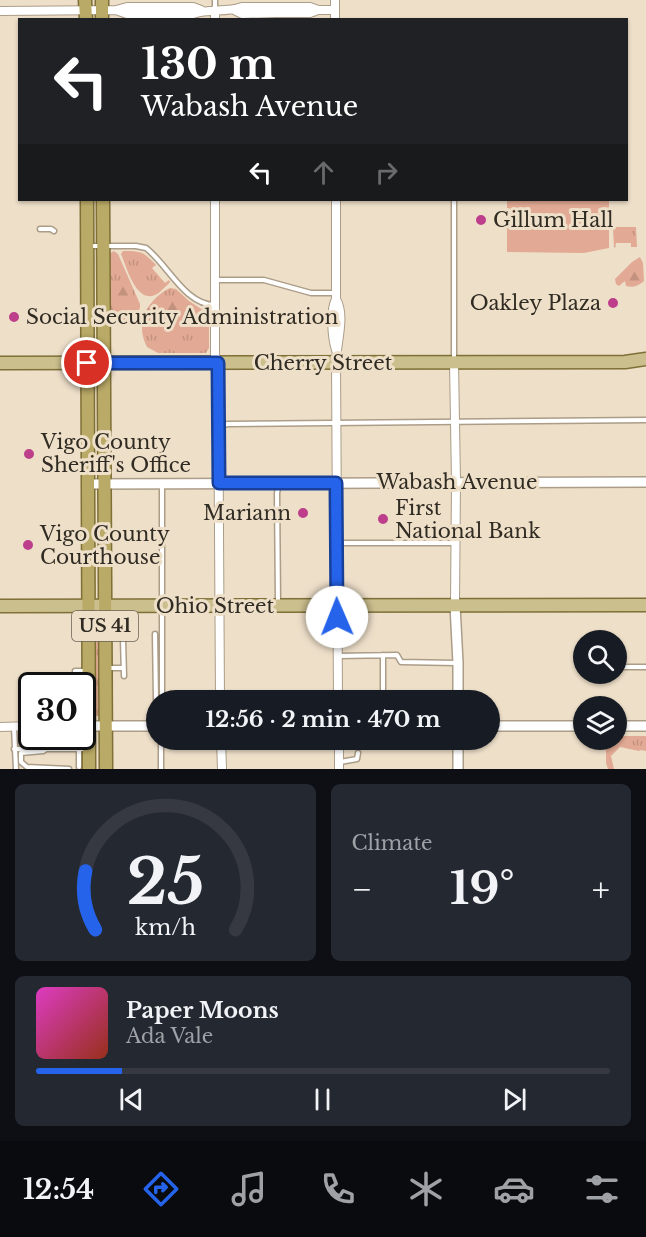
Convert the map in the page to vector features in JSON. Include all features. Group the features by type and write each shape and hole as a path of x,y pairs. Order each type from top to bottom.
{"highway":[{"name":"US 41","path":"87,201 88,671"},
{"name":"US 41","path":"103,201 106,769"},
{"name":"US 41","path":"83,767 84,750"}],"main road":[{"name":"Cherry Street","path":"0,363 218,363 336,357 454,362 625,362 646,359"},
{"name":"Ohio Street","path":"0,606 646,605"}],"street":[{"path":"335,0 335,18"},
{"path":"0,11 193,7 202,10 234,10 242,14 276,14 335,10"},
{"path":"215,10 216,18"},
{"path":"214,201 215,355 218,363 219,426 220,690"},
{"path":"336,201 336,296 339,305 339,340 336,357 338,690"},
{"path":"454,362 455,605 458,690"},
{"name":"Wabash Avenue","path":"87,484 646,482"},
{"path":"96,726 146,726"},
{"path":"500,726 573,726"},
{"path":"627,726 646,726"},
{"path":"0,727 18,727"},
{"path":"221,750 222,769"},
{"path":"458,750 458,769"}],"lane":[{"path":"215,0 215,10"},
{"path":"454,201 454,362"},
{"path":"40,229 54,231"},
{"path":"87,246 146,248 191,296 206,305 215,305"},
{"path":"215,280 264,280 311,293 336,296"},
{"path":"219,426 228,424 646,420"},
{"path":"278,606 277,494 279,483"},
{"path":"162,484 162,690"},
{"path":"337,543 455,542"},
{"path":"155,634 156,690"},
{"path":"123,639 124,676"},
{"path":"383,655 383,690"},
{"path":"338,656 397,655 401,662 458,663"},
{"path":"627,667 646,667"},
{"path":"106,668 123,668"},
{"path":"75,672 88,671"},
{"path":"14,727 16,769"},
{"path":"44,750 21,753 21,762 27,767 69,769"},
{"path":"160,769 161,750"},
{"path":"339,765 357,759 358,753"}],"green space":[{"path":"507,201 609,201 609,248 584,253 507,252"},
{"path":"614,227 636,227 637,247 631,247 631,243 616,243 615,248"},
{"path":"114,251 118,254 140,304 138,314 133,320 120,326 110,323 109,256"},
{"path":"123,251 144,254 156,265 152,268 165,283 169,280 170,282 155,295 143,294 137,289 129,275 121,254"},
{"path":"640,257 643,263 644,281 633,287 626,286 625,281 619,286 616,284 615,279"},
{"path":"119,284 128,289 134,298 134,313 130,317 113,309 112,301"},
{"path":"170,288 176,289 209,314 209,348 206,353 158,353 147,347 142,329 145,313 155,298"},
{"path":"175,296 186,303 189,309 177,315 167,325 162,333 165,338 163,345 159,347 154,313 156,308 165,305"},
{"path":"95,620 99,620 99,716 96,716"},
{"path":"627,736 646,736 646,751 627,748"},
{"path":"606,750 617,750 611,756 614,769 608,769"}],"place":[{"name":"Gillum Hall","path":"481,220"},
{"name":"Oakley Plaza","path":"613,303"},
{"name":"Social Security Administration","path":"14,317"},
{"name":"Vigo County Sheriff's Office","path":"29,454"},
{"name":"Mariann","path":"303,513"},
{"name":"First National Bank","path":"383,519"},
{"name":"Vigo County Courthouse","path":"28,545"}],"route":[{"path":"87,363 218,363 219,483 336,483 337,617"}]}
